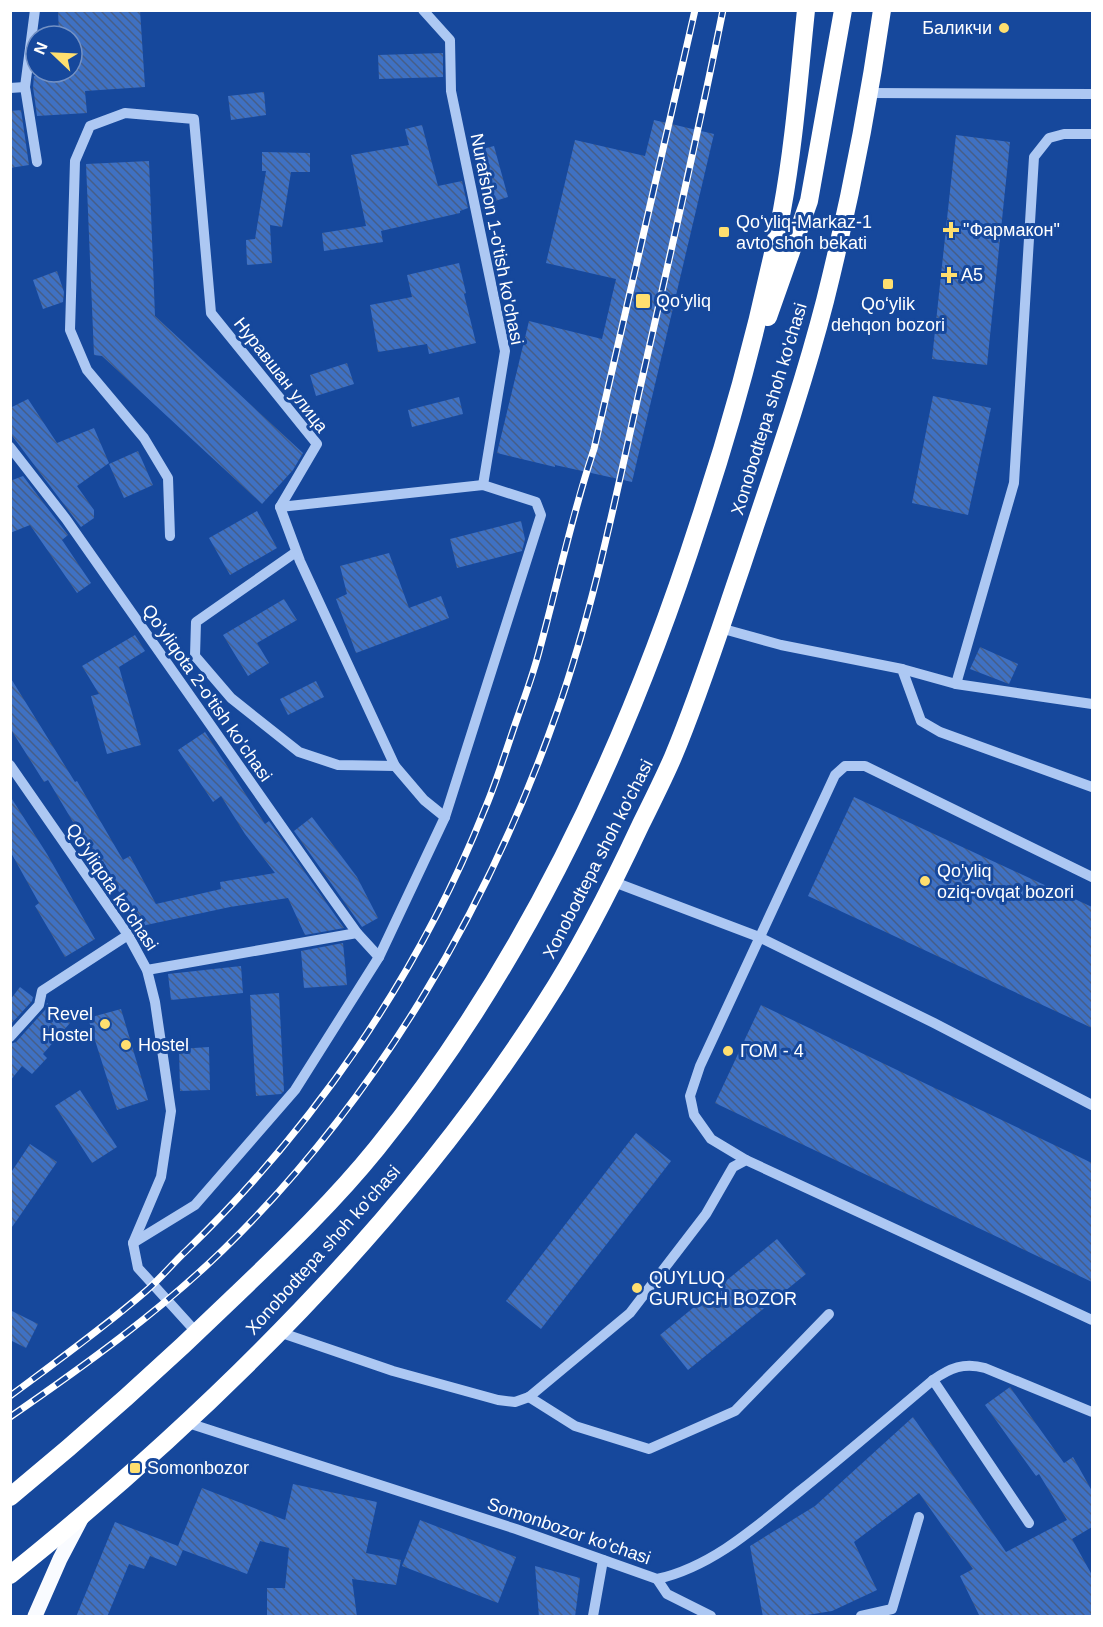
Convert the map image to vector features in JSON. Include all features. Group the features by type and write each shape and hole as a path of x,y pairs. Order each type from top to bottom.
{"highway":[{"name":"Xonobodtepa shoh ko'chasi","path":"10,1497 197,1333 309,1224 377,1148 438,1066 506,962 570,843 630,713 683,572 732,417 755,332 783,207 806,10"},
{"path":"732,417 809,201 843,10"},
{"name":"Xonobodtepa shoh ko'chasi","path":"10,1575 83,1514 185,1422 279,1332 372,1230 461,1123 545,1004 582,943 614,882 673,757 720,628 781,445 824,302 870,93 882,10"}],"main road":[{"path":"35,1617 60,1559 83,1514"}],"street":[{"path":"34,10 25,87 37,162"},
{"name":"Nurafshon 1-o'tish ko'chasi","path":"423,10 450,40 451,91 505,351 483,485"},
{"path":"10,88 25,87"},
{"path":"870,93 1092,94"},
{"name":"Нуравшан улица","path":"170,536 168,478 144,438 87,370 70,330 75,161 90,126 125,113 194,119 211,313 317,444 280,507"},
{"path":"956,684 1014,483 1034,157 1048,138 1064,134 1092,134"},
{"name":"Qo'yliqota 2-o'tish ko'chasi","path":"10,447 66,519 357,933 379,957"},
{"path":"197,1333 138,1268 133,1243 195,1205 295,1090 379,957 445,817 541,515 536,502 483,485 280,507 296,552 395,766 424,800 445,817"},
{"path":"296,552 196,622 195,656 231,698 299,752 338,765 395,766"},
{"path":"720,628 781,645 902,669 956,684 1092,704"},
{"path":"902,669 921,721 940,732 1092,788"},
{"name":"Qo'yliqota ko'chasi","path":"10,765 128,935 147,970 155,1002 171,1111 161,1177 133,1243"},
{"path":"1092,877 865,766 845,766 835,775 700,1065 690,1096 694,1114 711,1139 746,1160 1092,1320"},
{"path":"614,882 759,937 934,1023 1092,1105"},
{"path":"147,970 357,933"},
{"path":"10,1037 39,1005 42,991 128,935"},
{"path":"279,1332 393,1371 498,1400 515,1402 529,1397 630,1313 706,1214 733,1167 746,1160"},
{"path":"529,1397 575,1426 649,1449 735,1411 830,1314"},
{"name":"Somonbozor ko'chasi","path":"185,1422 516,1529 657,1579 678,1574 700,1564 732,1543 816,1478 933,1380 955,1367 978,1366 1092,1412"},
{"path":"933,1380 1029,1523"},
{"path":"861,1617 892,1609 919,1517"},
{"path":"593,1617 603,1560"},
{"path":"657,1579 667,1594 711,1617"}],"building":[{"path":"58,10 140,10 145,87 85,91 87,113 37,116 33,84 84,84 84,24 59,24"},
{"path":"443,53 443,77 379,79 378,55"},
{"path":"264,92 266,115 231,120 228,96"},
{"path":"21,110 29,165 10,168 10,111"},
{"path":"654,120 714,134 632,482 497,453 529,321 602,339 616,279 546,263 575,140 645,156"},
{"path":"422,125 438,186 462,181 468,208 460,213 381,231 383,242 324,251 322,233 366,226 351,155 409,145 405,129"},
{"path":"956,135 1010,142 987,365 932,359"},
{"path":"494,146 508,197 482,205 477,178 482,177 475,151"},
{"path":"262,152 310,153 310,172 291,172 282,227 270,225 272,263 247,265 246,240 255,239 266,171 262,171"},
{"path":"149,161 155,316 303,453 293,470 262,504 102,356 94,355 86,164"},
{"path":"459,263 476,343 429,354 427,344 378,352 370,305 412,297 407,275"},
{"path":"57,271 64,292 63,302 43,309 33,280"},
{"path":"347,363 354,384 316,396 310,375"},
{"path":"933,396 991,408 968,515 912,503"},
{"path":"459,397 463,414 412,427 408,410"},
{"path":"28,399 57,443 94,428 109,463 77,486 94,510 94,518 81,527 10,433 10,408"},
{"path":"138,451 153,485 124,498 109,464"},
{"path":"23,476 68,535 62,540 91,583 77,593 30,525 10,533 10,481"},
{"path":"257,511 277,548 230,575 209,538"},
{"path":"521,521 525,539 522,551 457,568 450,539"},
{"path":"389,553 409,608 441,596 449,618 356,653 336,599 347,594 340,566"},
{"path":"284,599 297,620 257,643 269,663 248,676 223,635"},
{"path":"135,635 145,651 119,667 141,745 107,754 91,696 99,694 82,666"},
{"path":"980,647 1018,664 1009,684 970,669"},
{"path":"10,677 75,782 77,781 123,860 130,856 156,904 221,889 220,882 275,873 245,834 221,796 213,802 178,750 205,732 265,824 269,821 344,928 305,935 288,898 230,907 137,927 103,861 98,864 48,780 44,782 10,728"},
{"path":"316,681 324,697 288,715 280,699"},
{"path":"10,796 47,854 95,939 65,957 35,906 39,903 10,851"},
{"path":"854,797 1092,907 1092,1028 808,896"},
{"path":"312,817 357,877 378,918 362,927 294,831"},
{"path":"343,943 347,985 304,988 301,951"},
{"path":"241,966 243,993 171,1000 168,974"},
{"path":"20,987 33,997 32,1001 10,1025 10,1000"},
{"path":"279,993 284,1091 281,1094 256,1096 250,995"},
{"path":"47,1003 70,1023 43,1054 47,1058 32,1074 22,1066 10,1081 10,1044 16,1042 45,1010"},
{"path":"761,1005 1092,1163 1092,1282 715,1103"},
{"path":"121,1009 148,1100 117,1110 88,1018"},
{"path":"209,1047 210,1090 180,1091 179,1049"},
{"path":"80,1090 117,1147 92,1163 55,1106"},
{"path":"636,1133 671,1161 541,1329 506,1301"},
{"path":"30,1144 57,1162 10,1230 10,1174"},
{"path":"777,1239 806,1274 688,1370 660,1335"},
{"path":"10,1310 38,1324 26,1348 10,1340"},
{"path":"1010,1387 1064,1463 1073,1457 1092,1491 1092,1527 1072,1539 1092,1575 1092,1617 980,1617 960,1576 973,1569 919,1493 854,1542 877,1590 832,1611 795,1617 763,1617 750,1546 815,1506 913,1417 1006,1552 1067,1520 1039,1474 1036,1476 985,1405"},
{"path":"293,1484 377,1502 366,1553 401,1560 396,1585 352,1579 357,1617 267,1616 267,1588 285,1588 289,1548 260,1541 247,1574 183,1550 176,1566 150,1556 144,1569 129,1564 107,1617 76,1617 115,1522 178,1546 202,1488 285,1520"},
{"path":"420,1520 516,1557 498,1603 402,1566"},
{"path":"535,1566 580,1578 575,1617 539,1617"}],"railway":[{"path":"10,1396 130,1305 234,1203 319,1101 395,990 428,932 484,811 538,657 572,523 594,449 695,10"},
{"path":"10,1417 147,1317 199,1273 278,1193 377,1067 421,1000 461,931 497,859 529,786 557,712 583,630 614,505 723,10"}],"place":[{"name":"Баликчи","path":"1004,28"},
{"name":"\"Фармакон\"","path":"951,230"},
{"name":"Qoʻyliq-Markaz-1 avto shoh bekati","path":"724,232"},
{"name":"А5","path":"949,275"},
{"name":"Qo‘ylik dehqon bozori","path":"888,284"},
{"name":"Qo‘yliq","path":"643,301"},
{"name":"Qo'yliq oziq-ovqat bozori","path":"925,881"},
{"name":"Revel Hostel","path":"105,1024"},
{"name":"Hostel","path":"126,1045"},
{"name":"ГОМ - 4","path":"728,1051"},
{"name":"QUYLUQ GURUCH BOZOR","path":"637,1288"},
{"name":"Somonbozor","path":"135,1468"}]}
